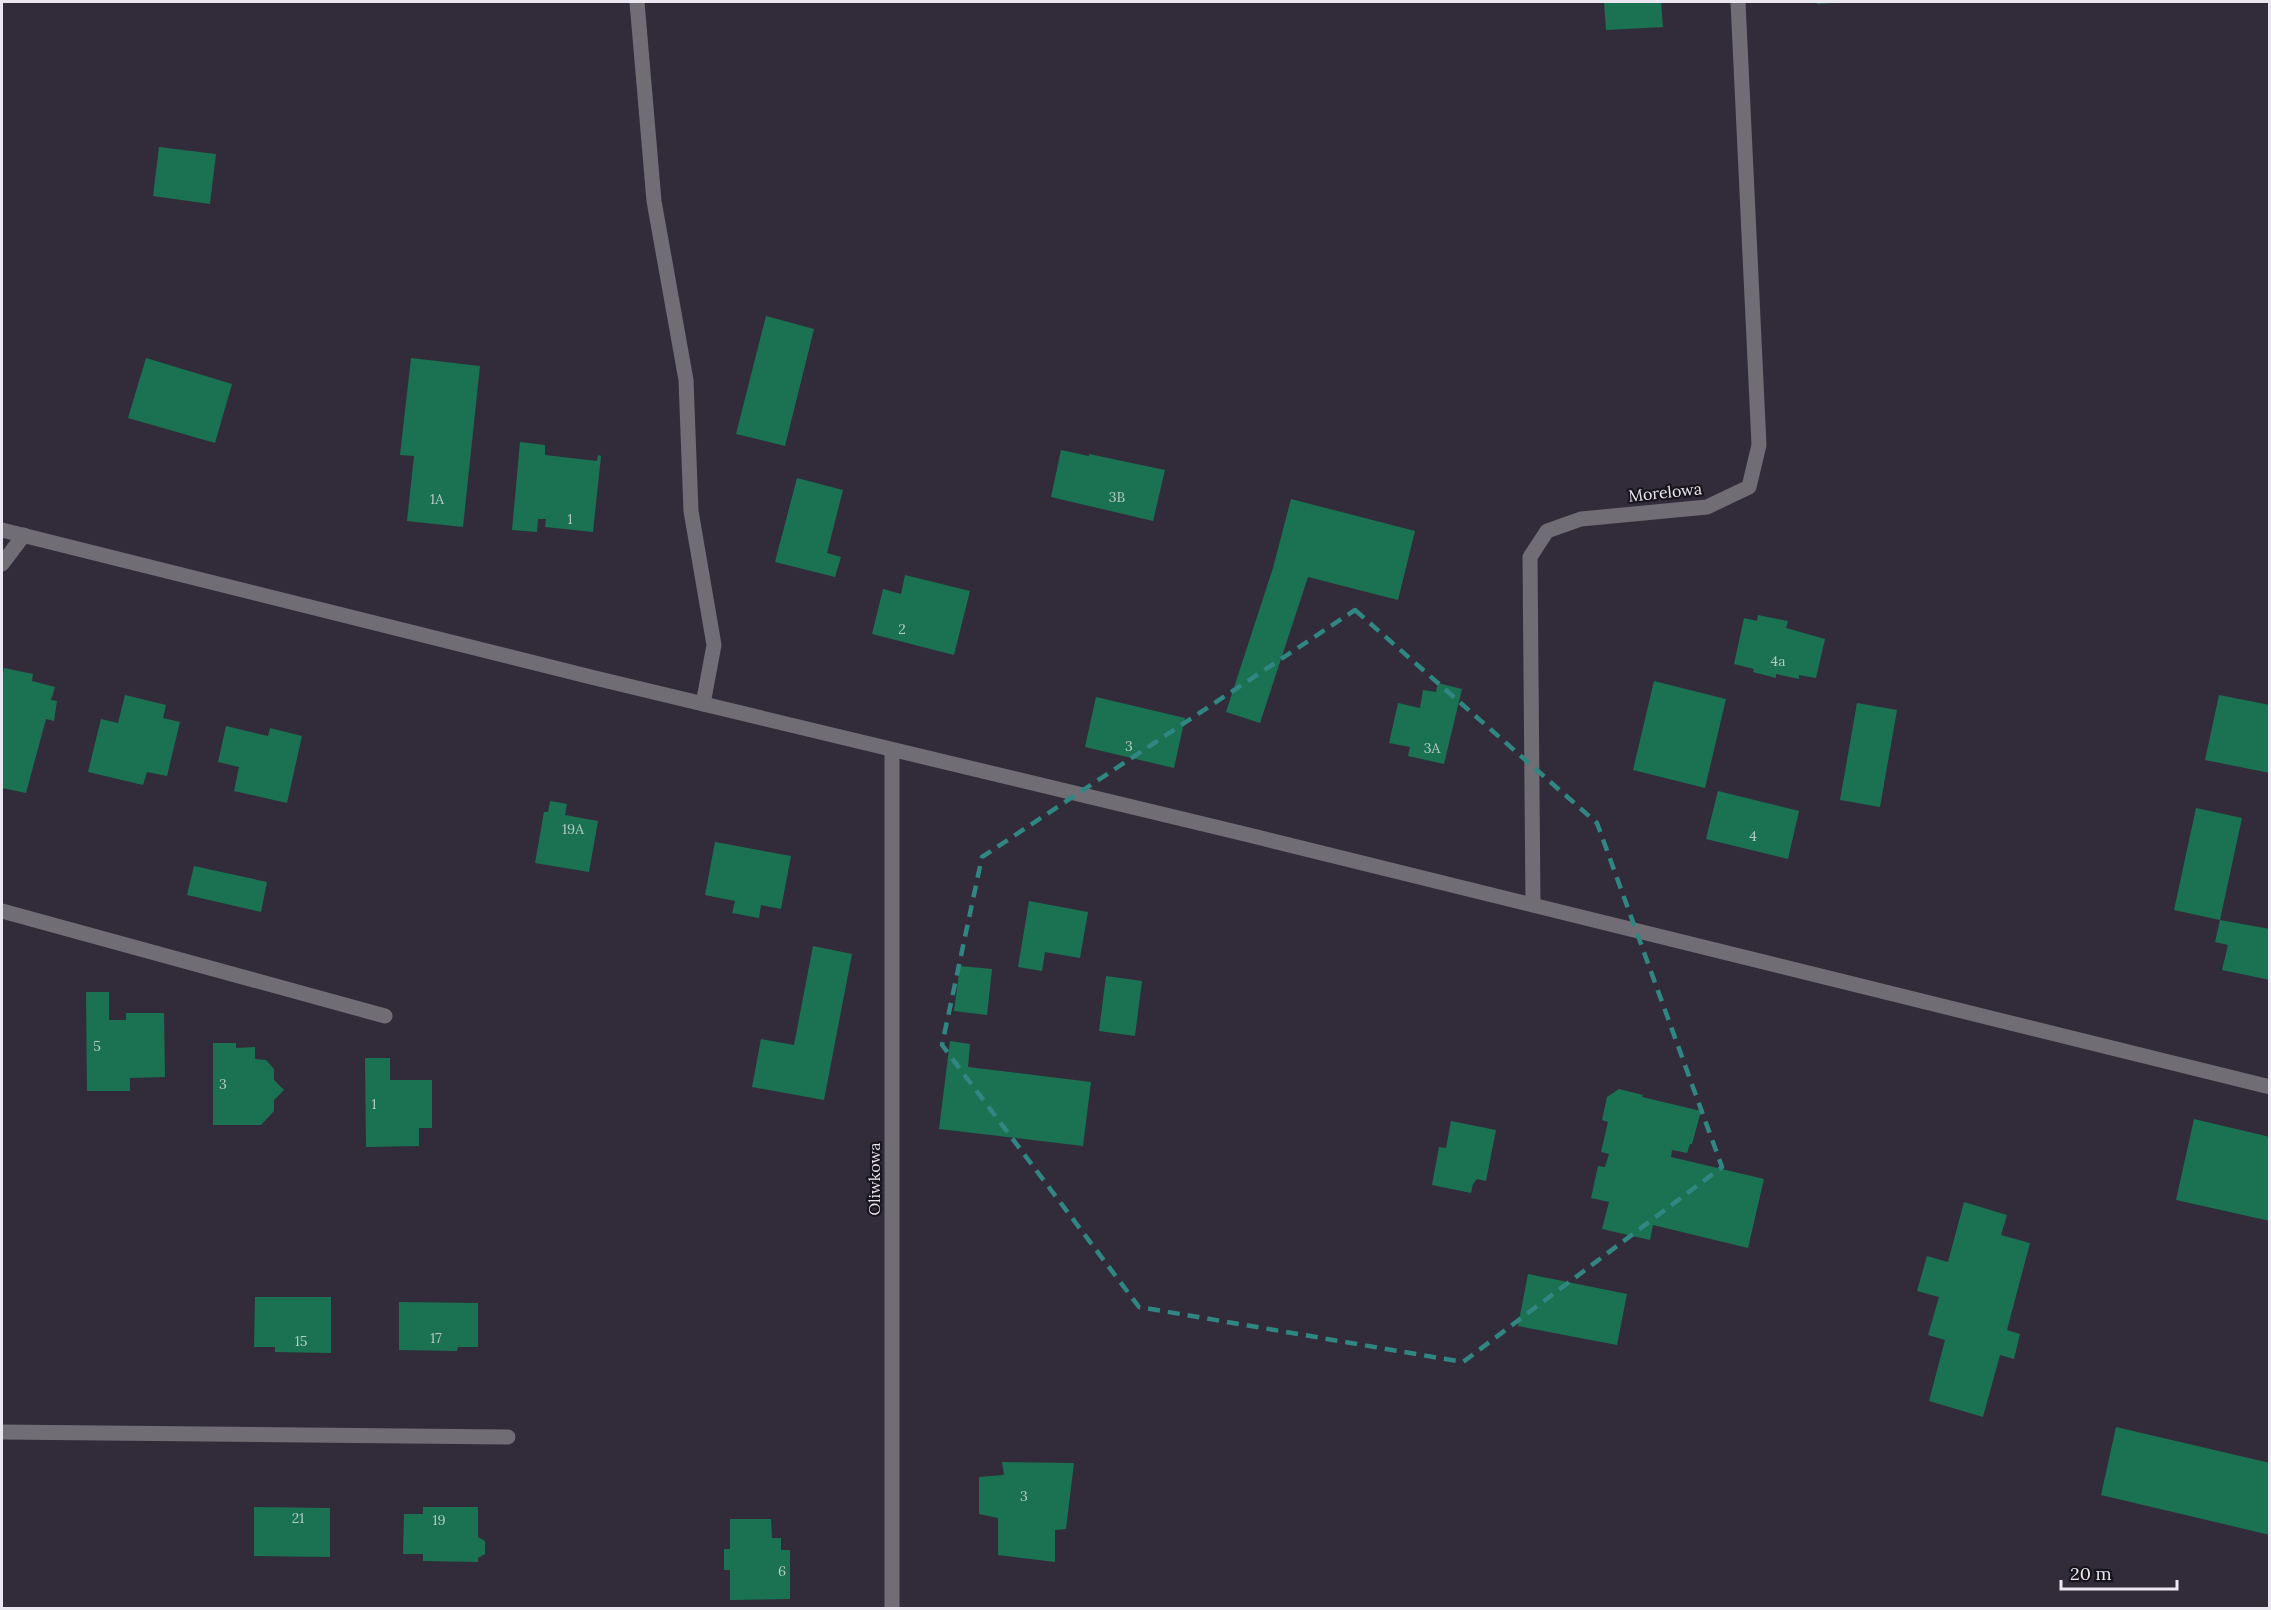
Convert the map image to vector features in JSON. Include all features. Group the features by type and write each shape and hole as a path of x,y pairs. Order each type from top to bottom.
{"street":[{"path":"637,2 654,201 686,380 691,511 714,645 703,704"},
{"name":"Morelowa","path":"1533,905 1530,557 1547,531 1581,519 1707,507 1749,487 1759,445 1738,2"},
{"path":"2,530 2270,1087"},
{"path":"2,564 24,535"},
{"name":"Oliwkowa","path":"892,750 892,1608"},
{"path":"2,911 385,1016"},
{"path":"2,1432 508,1437"}],"highlighted area":[{"path":"1355,610 1597,823 1722,1167 1463,1362 1139,1307 942,1045 982,857"}],"building":[{"path":"1604,2 1661,2 1663,27 1606,30"},
{"path":"1817,2 1834,2 1834,3 1817,4"},
{"path":"159,147 216,154 210,204 153,196"},
{"path":"766,316 814,329 785,446 736,434"},
{"path":"146,358 232,384 215,443 128,418"},
{"path":"411,358 480,366 463,527 407,521 414,456 400,455"},
{"path":"520,442 545,445 545,455 597,461 598,455 601,456 593,532 545,527 546,519 538,519 537,532 512,530"},
{"path":"1061,450 1165,470 1153,521 1051,497"},
{"path":"797,478 843,490 827,553 841,557 835,577 775,562"},
{"path":"1291,499 1415,531 1398,600 1308,577 1260,723 1226,712 1273,568"},
{"path":"905,575 970,591 954,655 872,634 883,589 901,594"},
{"path":"1758,615 1788,621 1786,628 1825,639 1816,678 1799,675 1799,679 1776,674 1776,678 1734,664 1744,618 1757,621"},
{"path":"4,668 33,674 32,681 55,687 51,700 57,701 54,721 46,719 26,793 2,788 2,679"},
{"path":"1654,681 1726,699 1705,788 1633,770"},
{"path":"1438,683 1462,689 1444,764 1408,756 1410,747 1389,743 1398,703 1420,708 1423,690 1436,692"},
{"path":"125,695 166,705 163,718 180,722 167,776 147,772 143,785 88,772 101,719 118,723"},
{"path":"2219,695 2270,705 2270,773 2205,760"},
{"path":"1096,697 1185,718 1174,768 1085,747"},
{"path":"1857,703 1897,710 1880,807 1840,800"},
{"path":"226,726 268,736 270,728 302,736 287,803 234,791 239,767 218,762"},
{"path":"1718,791 1799,811 1788,859 1706,839"},
{"path":"550,801 567,804 565,815 598,821 589,872 535,863 544,812 548,812"},
{"path":"2196,808 2242,818 2220,920 2174,910"},
{"path":"715,842 791,856 781,909 761,905 759,918 732,913 735,901 705,895"},
{"path":"194,866 267,882 261,912 187,895"},
{"path":"1029,901 1088,912 1080,958 1045,952 1042,971 1018,967"},
{"path":"2220,920 2270,929 2270,980 2222,970 2228,945 2215,942"},
{"path":"813,946 852,954 824,1100 752,1087 761,1039 794,1045"},
{"path":"960,966 992,969 987,1015 954,1011"},
{"path":"1106,976 1142,981 1135,1036 1099,1031"},
{"path":"86,992 109,992 109,1020 126,1020 126,1013 164,1013 165,1077 130,1078 130,1091 87,1091"},
{"path":"950,1041 970,1044 968,1067 1091,1082 1083,1146 939,1129"},
{"path":"213,1043 236,1043 236,1048 255,1047 255,1059 266,1060 274,1069 274,1080 284,1090 274,1100 274,1111 261,1125 213,1125"},
{"path":"365,1058 390,1058 390,1080 432,1080 432,1128 419,1128 419,1146 366,1147"},
{"path":"1619,1089 1701,1111 1692,1144 1687,1153 1672,1150 1671,1157 1764,1179 1748,1248 1653,1225 1650,1240 1602,1229 1609,1202 1591,1198 1598,1166 1605,1167 1609,1154 1601,1152 1608,1122 1602,1120 1607,1097"},
{"path":"2194,1119 2270,1137 2270,1221 2176,1200"},
{"path":"1451,1121 1496,1130 1486,1181 1477,1179 1471,1193 1432,1185 1439,1147 1446,1148"},
{"path":"1964,1202 2007,1215 2001,1235 2030,1243 2007,1330 2020,1334 2014,1359 2000,1355 1983,1417 1929,1401 1945,1340 1928,1335 1939,1297 1917,1291 1927,1256 1948,1262"},
{"path":"1528,1274 1627,1294 1617,1345 1518,1326"},
{"path":"255,1297 331,1297 331,1353 275,1352 275,1347 254,1347"},
{"path":"399,1302 478,1303 478,1347 458,1347 457,1351 399,1350"},
{"path":"2116,1427 2270,1463 2270,1535 2101,1495"},
{"path":"1002,1462 1074,1463 1066,1529 1055,1530 1055,1562 998,1555 998,1518 979,1514 979,1477 1004,1475"},
{"path":"254,1507 330,1508 330,1557 254,1556"},
{"path":"423,1507 478,1507 478,1537 485,1541 485,1554 478,1558 478,1562 423,1561 423,1554 403,1554 404,1514 423,1514"},
{"path":"730,1519 771,1519 772,1538 781,1538 781,1550 790,1550 790,1599 730,1600 730,1570 724,1570 724,1549 730,1549"}]}
